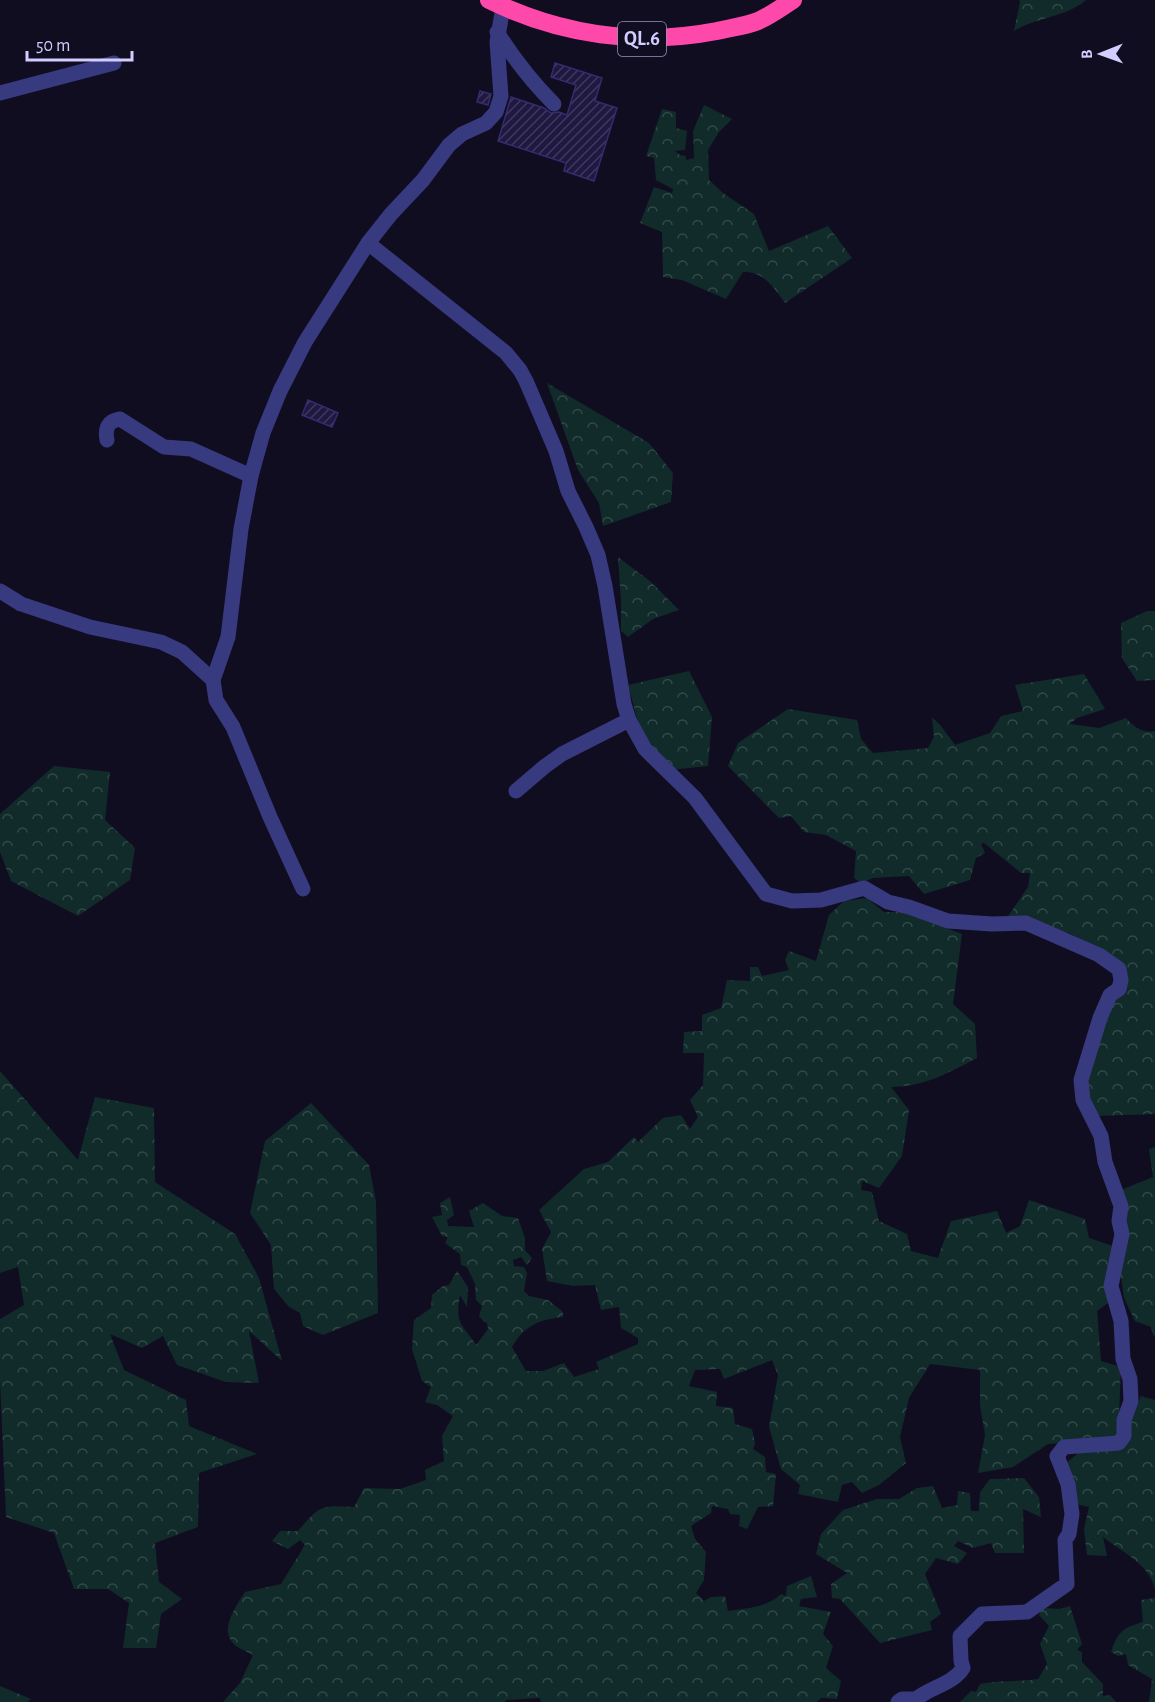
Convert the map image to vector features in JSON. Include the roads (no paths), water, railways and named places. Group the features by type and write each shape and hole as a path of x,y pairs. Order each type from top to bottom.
{"highway":[{"name":"QL.6","path":"508,5 597,35 658,39 690,36 757,21 794,0"}],"street":[{"path":"303,889 270,818 233,727 216,700 213,680 230,631 241,529 250,477 267,422 290,369 368,243 427,175 449,145 462,134 486,123 496,112 501,96 497,32 508,5"},
{"path":"497,32 531,81 554,104"},
{"path":"0,93 114,63"},
{"path":"368,243 506,353 520,370 556,451 568,492 600,562 621,691 628,720 645,749 695,798 766,894 792,901 821,900 864,888 888,902 948,921 992,924 1026,922 1099,955 1119,969 1121,980 1119,989 1110,995 1100,1018 1081,1080 1083,1100 1101,1136 1105,1162 1121,1206 1119,1221 1122,1234 1111,1286 1121,1321 1123,1359 1130,1379 1131,1401 1124,1420 1124,1436 1119,1443 1064,1447 1057,1456 1068,1484 1072,1514 1069,1534 1065,1540 1067,1584 1027,1612 982,1614 960,1636 963,1668 958,1677 925,1692 916,1699 902,1699 898,1702"},
{"path":"107,440 105,431 107,426 120,419 164,447 191,449 250,477"},
{"path":"0,591 21,604 90,627 151,639 172,646 213,680"},
{"path":"516,791 562,754 628,720"}]}
